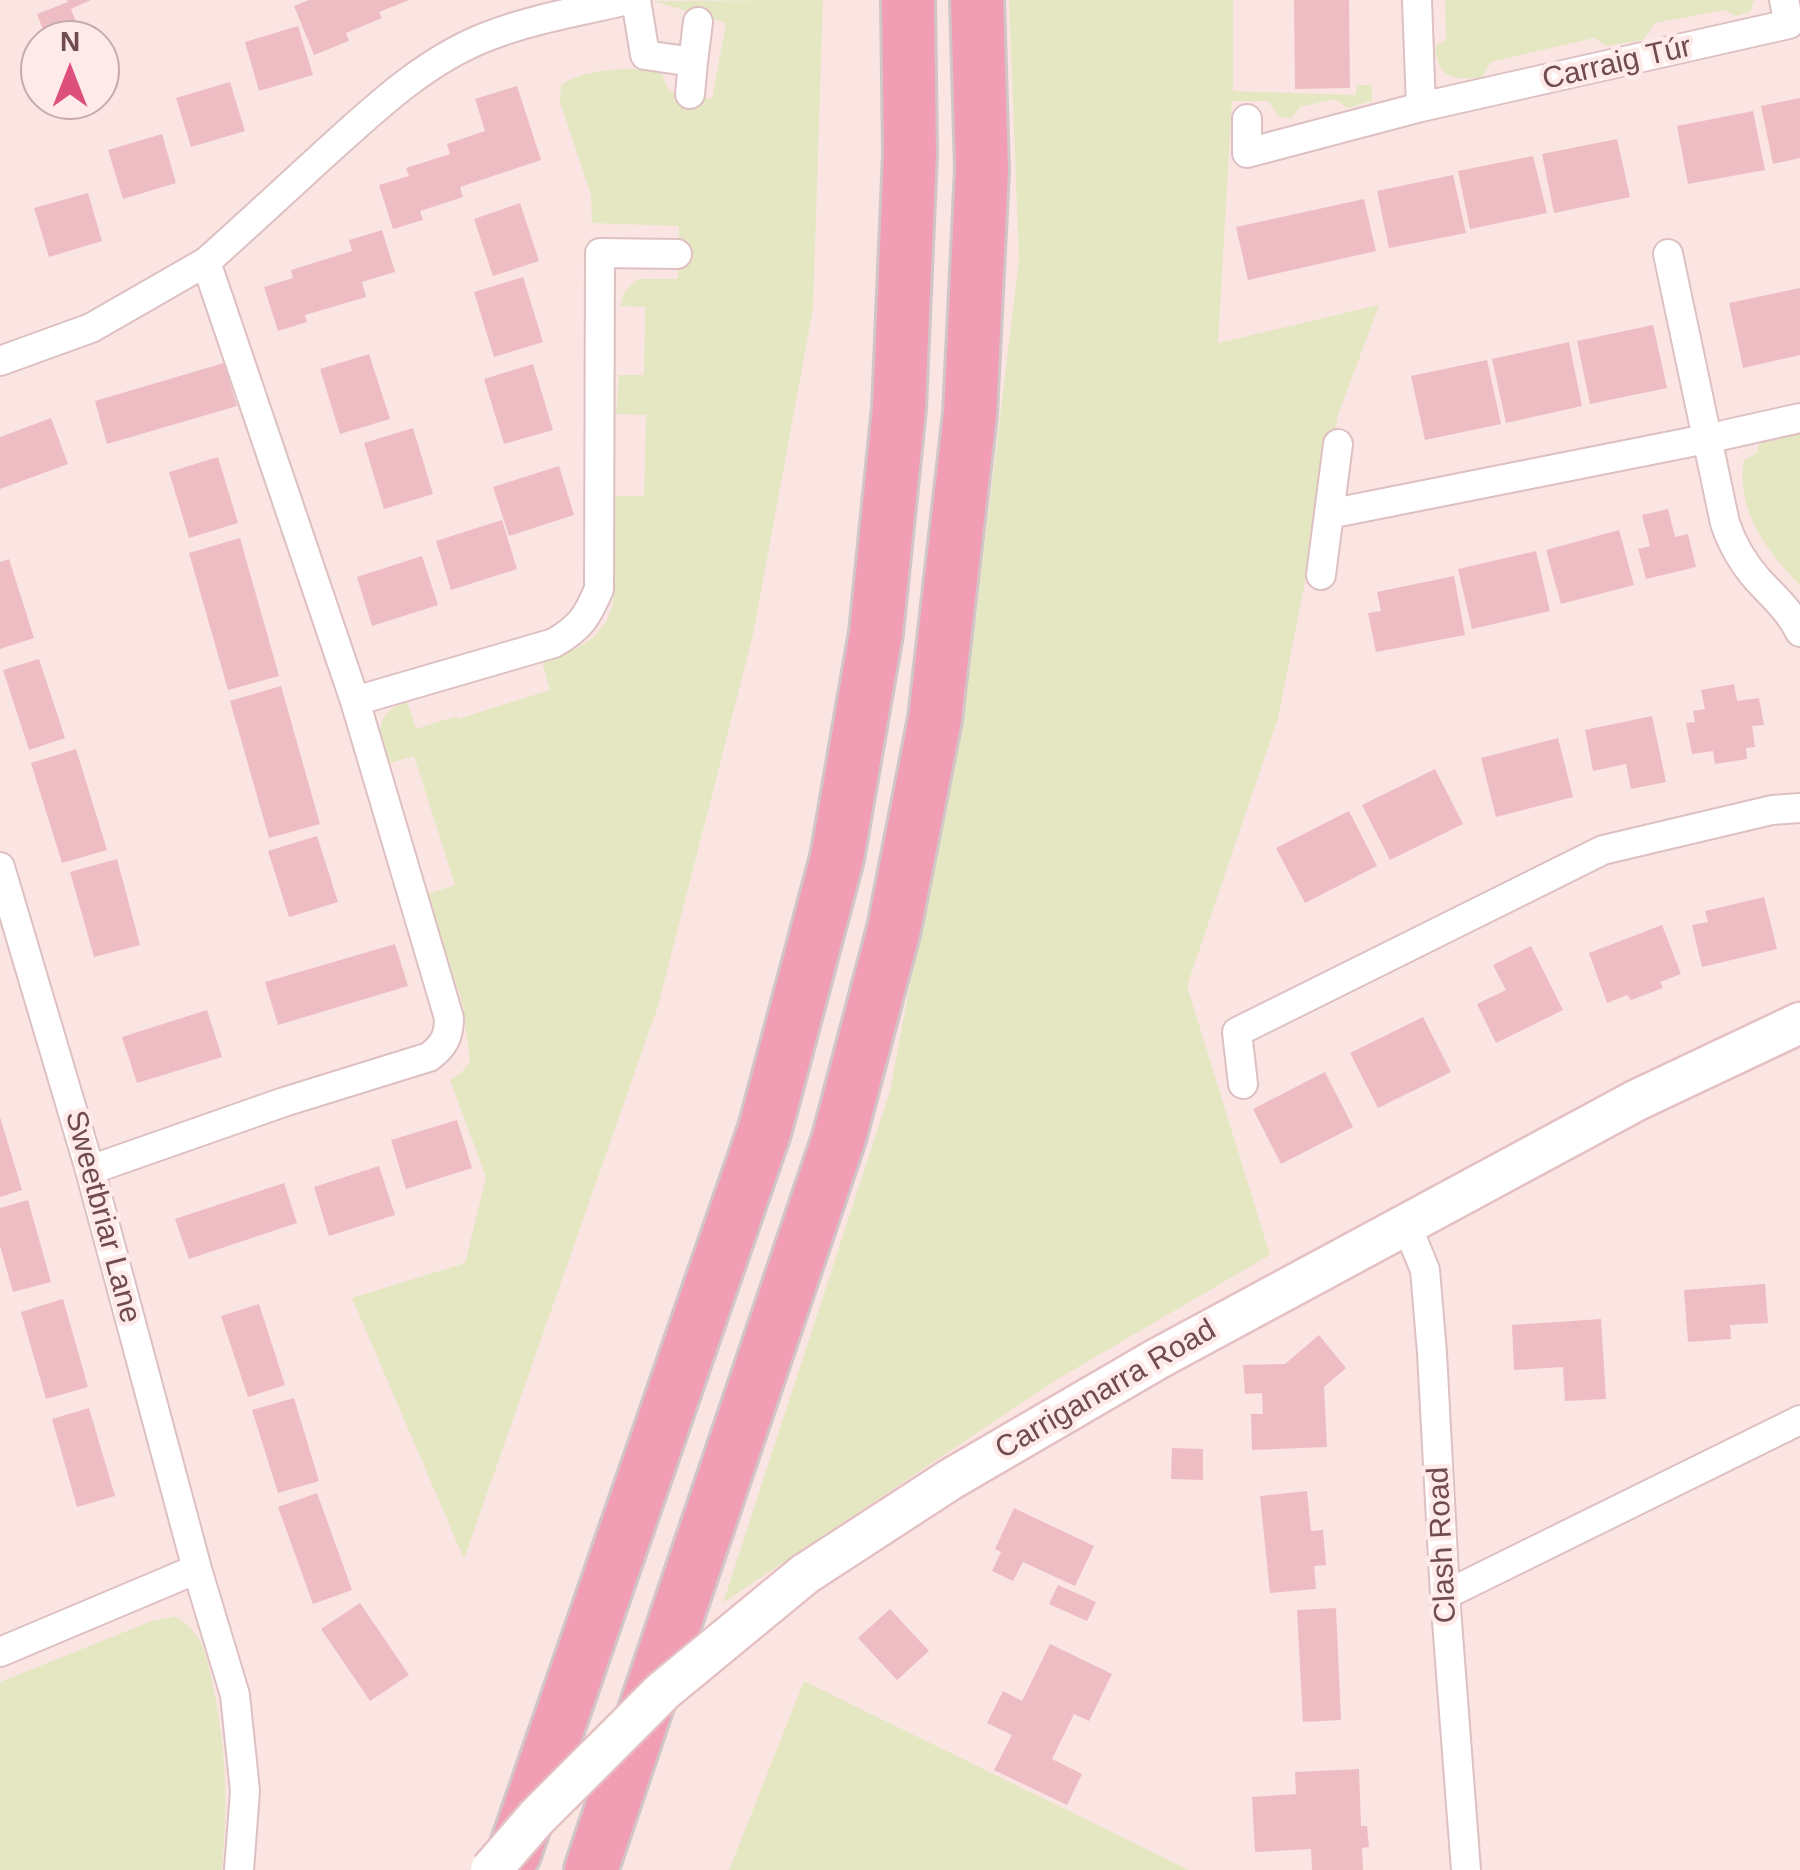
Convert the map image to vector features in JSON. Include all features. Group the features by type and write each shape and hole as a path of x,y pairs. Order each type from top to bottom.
{"highway":[{"path":"509,1870 765,1129 837,858 876,633 899,408 910,154 908,0"},
{"path":"591,1870 839,1138 894,929 935,719 970,414 982,170 977,0"}],"street":[{"path":"0,362 113,317 206,262 360,121 443,59 517,26 628,0"},
{"path":"636,0 646,54 694,62"},
{"path":"1418,0 1421,107"},
{"name":"Carraig Túr","path":"1247,119 1247,152 1421,107 1789,24 1784,0"},
{"path":"690,94 698,22"},
{"path":"355,700 554,643 586,618 599,588 600,252 677,254"},
{"path":"1668,254 1724,522 1732,544 1755,577 1793,618 1800,632"},
{"path":"90,1170 429,1056 446,1041 449,1030 449,1018 355,700 206,262"},
{"path":"1329,514 1800,418"},
{"path":"1322,575 1338,444"},
{"path":"1243,1084 1237,1032 1603,850 1772,810 1800,808"},
{"name":"Sweetbriar Lane","path":"0,866 90,1170 235,1696 245,1791 239,1870"},
{"name":"Carriganarra Road","path":"491,1870 536,1818 664,1690 805,1574 951,1479 1157,1359 1404,1225 1637,1100 1800,1023"},
{"name":"Clash Road","path":"1404,1225 1425,1270 1466,1870"},
{"path":"1445,1595 1800,1420"},
{"path":"0,1652 197,1569"}],"green space":[{"path":"823,0 813,309 753,635 658,1006 464,1559 352,1298 465,1263 486,1177 450,1080 470,1062 463,1006 427,894 455,885 414,756 387,764 381,726 388,712 407,701 416,729 550,690 542,661 594,637 613,604 614,496 644,496 646,415 616,414 619,375 644,375 645,307 620,306 624,292 638,279 678,279 679,226 592,223 591,195 560,102 561,85 596,72 640,69 662,74 669,91 712,99 726,23 653,1"},
{"path":"1009,0 1233,0 1233,91 1356,95 1357,85 1372,85 1372,101 1348,108 1335,99 1300,107 1291,119 1278,116 1268,101 1232,101 1218,343 1379,305 1338,415 1278,718 1187,986 1270,1255 1056,1380 723,1603 890,1091 970,664 1019,260"},
{"path":"1445,0 1754,0 1750,12 1736,16 1724,10 1655,23 1643,40 1606,46 1594,38 1491,62 1482,78 1471,78 1448,75 1437,58 1435,47 1446,39"},
{"path":"1800,434 1800,585 1756,528 1742,478 1744,460 1757,453 1759,442"},
{"path":"175,1616 201,1642 217,1707 225,1776 222,1870 0,1870 0,1682 149,1622"},
{"path":"804,1681 1189,1870 729,1870"}],"building":[{"path":"91,0 71,9 75,20 39,20 37,14 68,2"},
{"path":"309,0 409,0 379,12 382,18 346,33 349,41 314,55 294,6"},
{"path":"1294,0 1349,0 1350,88 1295,89"},
{"path":"298,26 313,75 259,91 245,42"},
{"path":"230,82 245,131 191,147 176,98"},
{"path":"517,86 541,160 460,187 463,197 420,211 423,220 393,229 379,185 409,176 406,168 450,154 447,144 485,131 475,99"},
{"path":"1800,98 1800,158 1773,164 1761,106"},
{"path":"1753,111 1765,170 1688,184 1677,126"},
{"path":"162,134 176,183 123,199 108,150"},
{"path":"1617,139 1630,197 1554,213 1542,154"},
{"path":"1533,156 1547,213 1470,229 1458,171"},
{"path":"1453,175 1466,233 1389,248 1377,191"},
{"path":"88,193 102,241 49,257 34,208"},
{"path":"1364,199 1376,251 1248,280 1236,227"},
{"path":"520,203 539,261 493,276 474,219"},
{"path":"382,230 395,272 362,282 366,297 305,315 307,322 278,331 264,287 293,278 291,270 352,251 349,240"},
{"path":"523,277 543,342 494,357 474,292"},
{"path":"1800,288 1800,355 1743,368 1729,303"},
{"path":"1653,325 1667,388 1590,404 1577,341"},
{"path":"1569,342 1582,406 1506,423 1492,359"},
{"path":"369,354 390,419 340,434 320,369"},
{"path":"1487,360 1501,424 1425,440 1411,376"},
{"path":"224,363 237,406 107,444 95,401"},
{"path":"533,364 553,430 504,444 484,379"},
{"path":"51,418 68,464 0,489 0,437"},
{"path":"413,428 433,494 384,509 364,443"},
{"path":"218,457 238,523 189,538 169,472"},
{"path":"559,466 574,515 509,536 493,487"},
{"path":"1668,509 1675,537 1688,534 1696,567 1646,579 1638,549 1650,546 1642,515"},
{"path":"502,520 517,569 451,590 436,541"},
{"path":"1619,530 1634,585 1561,604 1546,550"},
{"path":"240,538 279,676 228,690 189,553"},
{"path":"1536,551 1550,611 1472,629 1458,569"},
{"path":"422,556 438,605 372,626 357,577"},
{"path":"9,559 34,638 0,649 0,562"},
{"path":"1454,576 1465,635 1376,652 1368,613 1381,611 1377,592"},
{"path":"39,659 65,738 29,750 3,670"},
{"path":"1734,684 1737,701 1759,698 1764,725 1752,726 1755,747 1746,748 1747,759 1715,764 1713,751 1692,754 1686,723 1695,722 1693,711 1705,709 1701,690"},
{"path":"281,686 320,824 269,838 230,701"},
{"path":"1652,716 1666,782 1631,789 1626,764 1593,771 1585,730"},
{"path":"1558,738 1573,797 1496,817 1481,758"},
{"path":"76,749 107,850 62,863 31,763"},
{"path":"1435,769 1463,824 1390,860 1362,805"},
{"path":"1349,811 1377,866 1305,903 1276,848"},
{"path":"317,836 338,902 289,917 268,851"},
{"path":"117,859 140,945 94,957 70,872"},
{"path":"1764,897 1777,949 1702,967 1692,925 1708,922 1705,911"},
{"path":"1662,925 1681,974 1660,982 1663,988 1631,1000 1627,995 1607,1003 1589,953"},
{"path":"395,944 408,986 278,1025 265,982"},
{"path":"1531,946 1563,1010 1496,1043 1477,1004 1506,990 1493,965"},
{"path":"207,1010 222,1057 137,1083 122,1037"},
{"path":"1423,1017 1451,1072 1378,1108 1350,1053"},
{"path":"1325,1072 1353,1127 1281,1164 1253,1109"},
{"path":"0,1117 22,1190 0,1197"},
{"path":"457,1120 472,1168 406,1189 391,1140"},
{"path":"379,1166 395,1215 329,1236 314,1187"},
{"path":"284,1183 297,1223 189,1259 175,1219"},
{"path":"28,1200 51,1282 13,1292 0,1246 0,1208"},
{"path":"1765,1284 1768,1323 1730,1325 1731,1339 1688,1342 1684,1290"},
{"path":"63,1299 88,1387 46,1399 21,1312"},
{"path":"259,1304 285,1385 248,1397 221,1316"},
{"path":"1601,1319 1606,1399 1565,1401 1563,1367 1514,1370 1512,1325"},
{"path":"1319,1335 1346,1368 1324,1387 1327,1447 1252,1450 1251,1414 1263,1414 1262,1393 1245,1394 1243,1365 1285,1364"},
{"path":"294,1398 319,1481 278,1493 252,1410"},
{"path":"89,1408 115,1496 77,1507 52,1419"},
{"path":"1172,1448 1203,1449 1203,1480 1171,1479"},
{"path":"1307,1491 1311,1531 1323,1530 1326,1565 1314,1566 1316,1589 1270,1593 1260,1496"},
{"path":"317,1493 352,1590 313,1604 278,1507"},
{"path":"1014,1508 1094,1546 1075,1586 1023,1562 1013,1581 992,1571 1001,1552 995,1549"},
{"path":"1058,1585 1096,1602 1087,1621 1049,1604"},
{"path":"360,1603 409,1675 370,1701 321,1629"},
{"path":"1336,1608 1341,1720 1303,1722 1297,1610"},
{"path":"890,1609 929,1651 897,1680 858,1638"},
{"path":"1050,1644 1112,1674 1089,1721 1074,1714 1052,1759 1082,1774 1067,1805 994,1770 1012,1735 987,1723 1003,1691 1022,1701"},
{"path":"1359,1769 1361,1826 1367,1826 1369,1847 1362,1848 1363,1870 1312,1870 1311,1849 1255,1852 1252,1797 1296,1794 1295,1772"}]}
